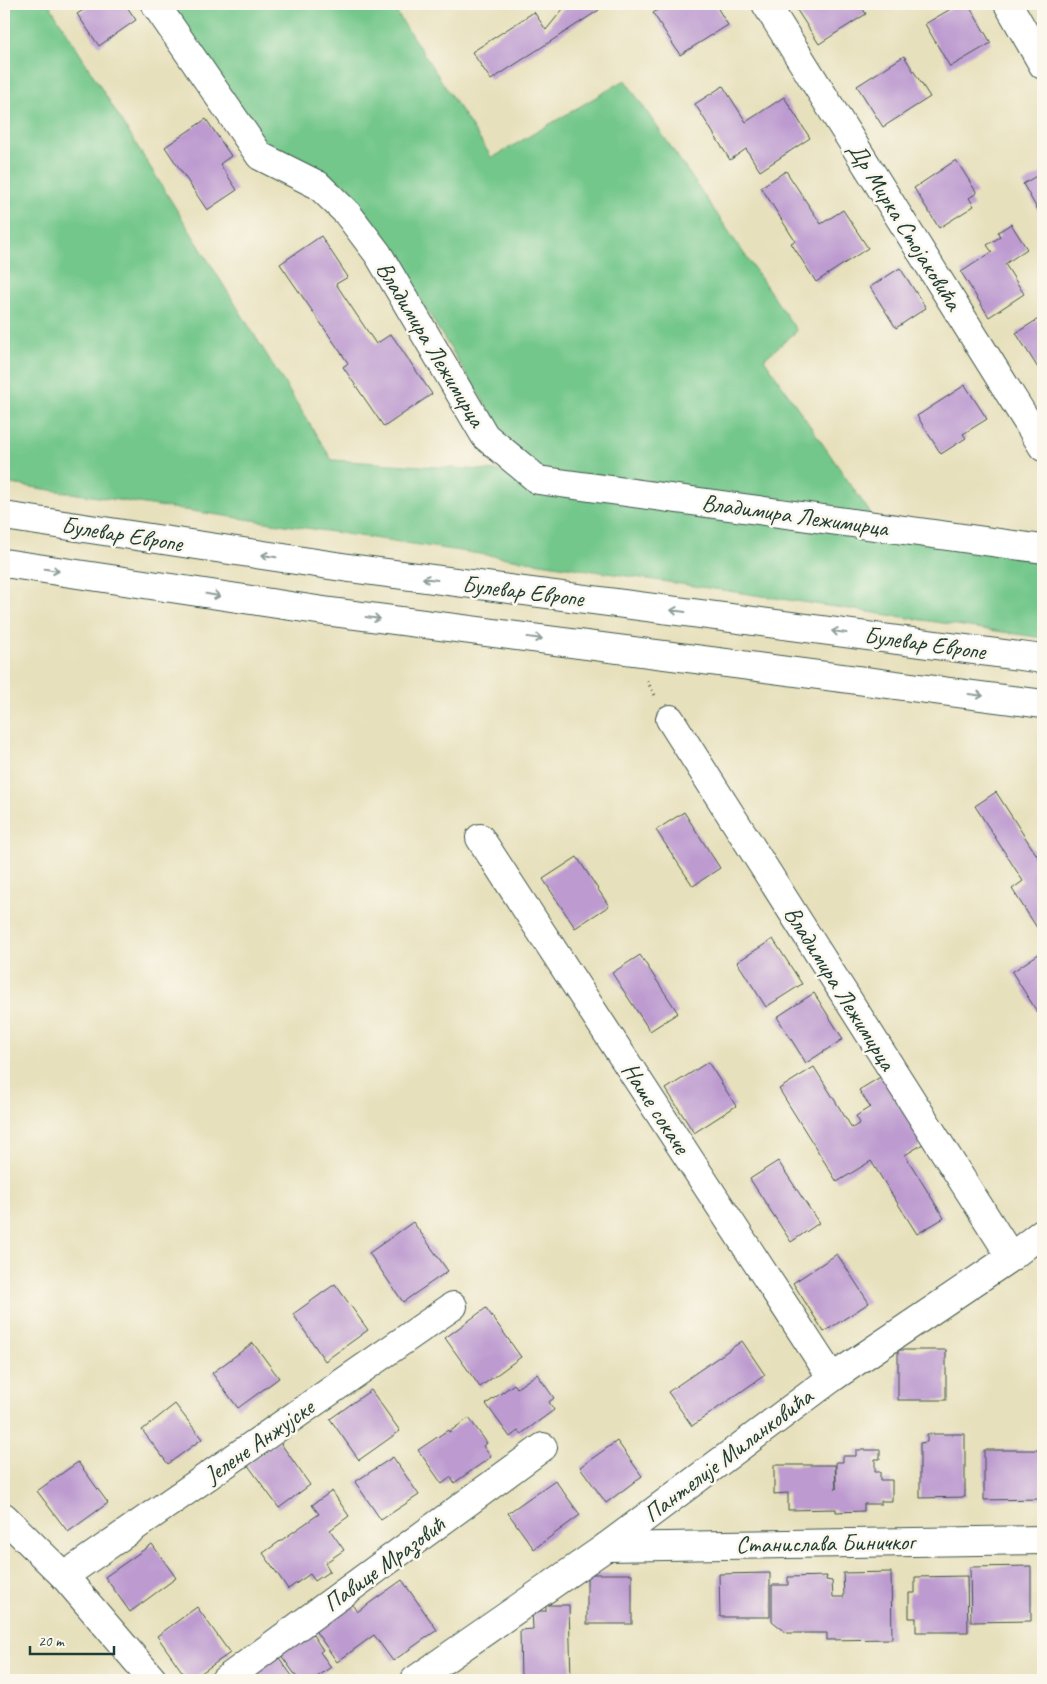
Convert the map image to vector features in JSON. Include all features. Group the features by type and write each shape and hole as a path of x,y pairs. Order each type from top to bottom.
{"street":[{"name":"Владимира Лежимирца","path":"155,4 260,156 318,185 347,213 378,254 485,436 538,480 1043,549"},
{"name":"Др Мирка Стојаковића","path":"766,4 1043,447"},
{"path":"1008,4 1043,65"},
{"name":"Булевар Европе","path":"4,516 349,568 1043,659"},
{"name":"Булевар Европе","path":"4,563 324,611 1043,704"},
{"name":"Владимира Лежимирца","path":"670,718 1011,1257"},
{"name":"Наше сокаче","path":"480,838 832,1378"},
{"name":"Пантелије Миланковића","path":"415,1680 606,1546 832,1378 1011,1257 1043,1232"},
{"name":"Јелене Анжујске","path":"64,1576 453,1306"},
{"name":"Павице Мразовић","path":"225,1680 543,1447"},
{"path":"4,1517 64,1576 154,1680"},
{"name":"Станислава Биничког","path":"606,1546 1043,1540"}],"path":[{"path":"642,673 670,718"}],"green space":[{"path":"4,4 49,4 332,460 528,473 350,187 246,140 160,4 391,4 492,158 625,80 797,331 764,359 873,517 1043,543 1043,638 4,483"}],"building":[{"path":"93,4 125,4 136,20 99,46 77,14"},
{"path":"567,4 595,4 599,10 491,80 472,52 534,12 546,30"},
{"path":"665,4 715,4 728,25 680,55 653,13"},
{"path":"793,4 860,4 866,14 819,44"},
{"path":"959,4 968,4 991,43 950,67 925,24"},
{"path":"904,56 930,97 883,127 857,86"},
{"path":"723,86 746,122 784,97 810,138 760,171 746,149 730,160 695,104"},
{"path":"206,119 231,156 220,164 237,190 207,210 165,147"},
{"path":"956,160 977,193 969,198 974,206 939,228 914,188"},
{"path":"786,171 821,224 843,210 868,248 816,282 791,243 795,241 761,187"},
{"path":"1043,172 1043,219 1023,184"},
{"path":"1011,224 1027,249 1005,264 1024,294 989,317 961,272 992,252 987,245 1000,237 998,232"},
{"path":"321,236 348,277 336,284 376,344 391,334 432,394 384,427 343,367 348,363 280,264"},
{"path":"900,268 926,308 896,328 870,287"},
{"path":"1043,316 1043,364 1038,368 1016,333"},
{"path":"965,385 987,419 963,434 966,438 941,454 917,416"},
{"path":"996,792 1043,865 1043,937 1012,889 1023,881 975,806"},
{"path":"684,812 720,868 693,886 656,830"},
{"path":"577,857 609,906 575,928 543,879"},
{"path":"773,939 802,984 766,1007 737,962"},
{"path":"1043,951 1043,1021 1012,972"},
{"path":"640,955 678,1013 650,1031 612,973"},
{"path":"814,993 843,1039 806,1063 777,1017"},
{"path":"708,1062 736,1106 694,1133 666,1089"},
{"path":"814,1067 852,1128 860,1123 856,1116 870,1107 859,1090 887,1073 923,1144 905,1155 944,1218 917,1234 871,1161 837,1182 779,1089"},
{"path":"778,1161 819,1223 791,1242 750,1179"},
{"path":"413,1222 448,1271 403,1302 369,1253"},
{"path":"837,1254 869,1303 824,1332 793,1283"},
{"path":"335,1284 368,1330 325,1361 293,1314"},
{"path":"486,1308 521,1357 480,1387 445,1338"},
{"path":"742,1341 765,1375 692,1426 668,1392"},
{"path":"253,1343 279,1378 238,1408 212,1373"},
{"path":"898,1350 946,1350 946,1400 898,1400"},
{"path":"537,1374 554,1398 549,1402 554,1410 521,1434 518,1431 510,1437 486,1404 514,1384 517,1388"},
{"path":"371,1390 400,1431 359,1460 330,1419"},
{"path":"175,1404 202,1439 168,1464 142,1430"},
{"path":"469,1418 487,1443 483,1446 491,1457 454,1483 451,1477 442,1484 418,1450"},
{"path":"927,1434 965,1434 965,1497 920,1498 920,1443 927,1442"},
{"path":"279,1441 310,1485 279,1508 247,1464"},
{"path":"617,1441 642,1476 606,1503 580,1467"},
{"path":"856,1450 880,1450 880,1459 875,1459 875,1472 880,1472 880,1480 892,1480 892,1501 881,1501 881,1504 864,1504 864,1511 836,1512 836,1509 788,1510 788,1493 774,1494 774,1465 835,1465 836,1489 836,1462 843,1462 843,1456 856,1456"},
{"path":"984,1450 1041,1450 1041,1499 984,1500"},
{"path":"393,1457 419,1495 381,1520 355,1482"},
{"path":"78,1462 108,1503 68,1532 37,1491"},
{"path":"555,1480 580,1515 534,1549 508,1513"},
{"path":"332,1491 349,1516 330,1530 344,1550 325,1563 330,1571 315,1581 310,1574 288,1589 263,1553 319,1514 312,1505"},
{"path":"152,1544 176,1578 130,1612 105,1577"},
{"path":"1031,1566 1031,1621 971,1622 970,1567"},
{"path":"891,1572 892,1639 827,1640 827,1633 787,1633 772,1621 772,1585 788,1585 788,1577 827,1576 826,1580 832,1581 833,1597 844,1597 843,1573"},
{"path":"770,1573 770,1617 720,1617 719,1574"},
{"path":"587,1574 632,1574 632,1624 587,1624"},
{"path":"967,1576 968,1632 916,1632 916,1618 909,1618 909,1593 915,1593 915,1577"},
{"path":"402,1580 437,1630 393,1661 374,1635 337,1662 312,1626 349,1599 357,1612"},
{"path":"546,1605 569,1605 571,1680 521,1680 520,1630 533,1629 532,1611 546,1611"},
{"path":"197,1607 230,1653 191,1680 188,1680 157,1636"},
{"path":"309,1629 323,1650 320,1652 331,1667 313,1680 299,1680 278,1651"},
{"path":"277,1655 295,1680 242,1680"}]}
